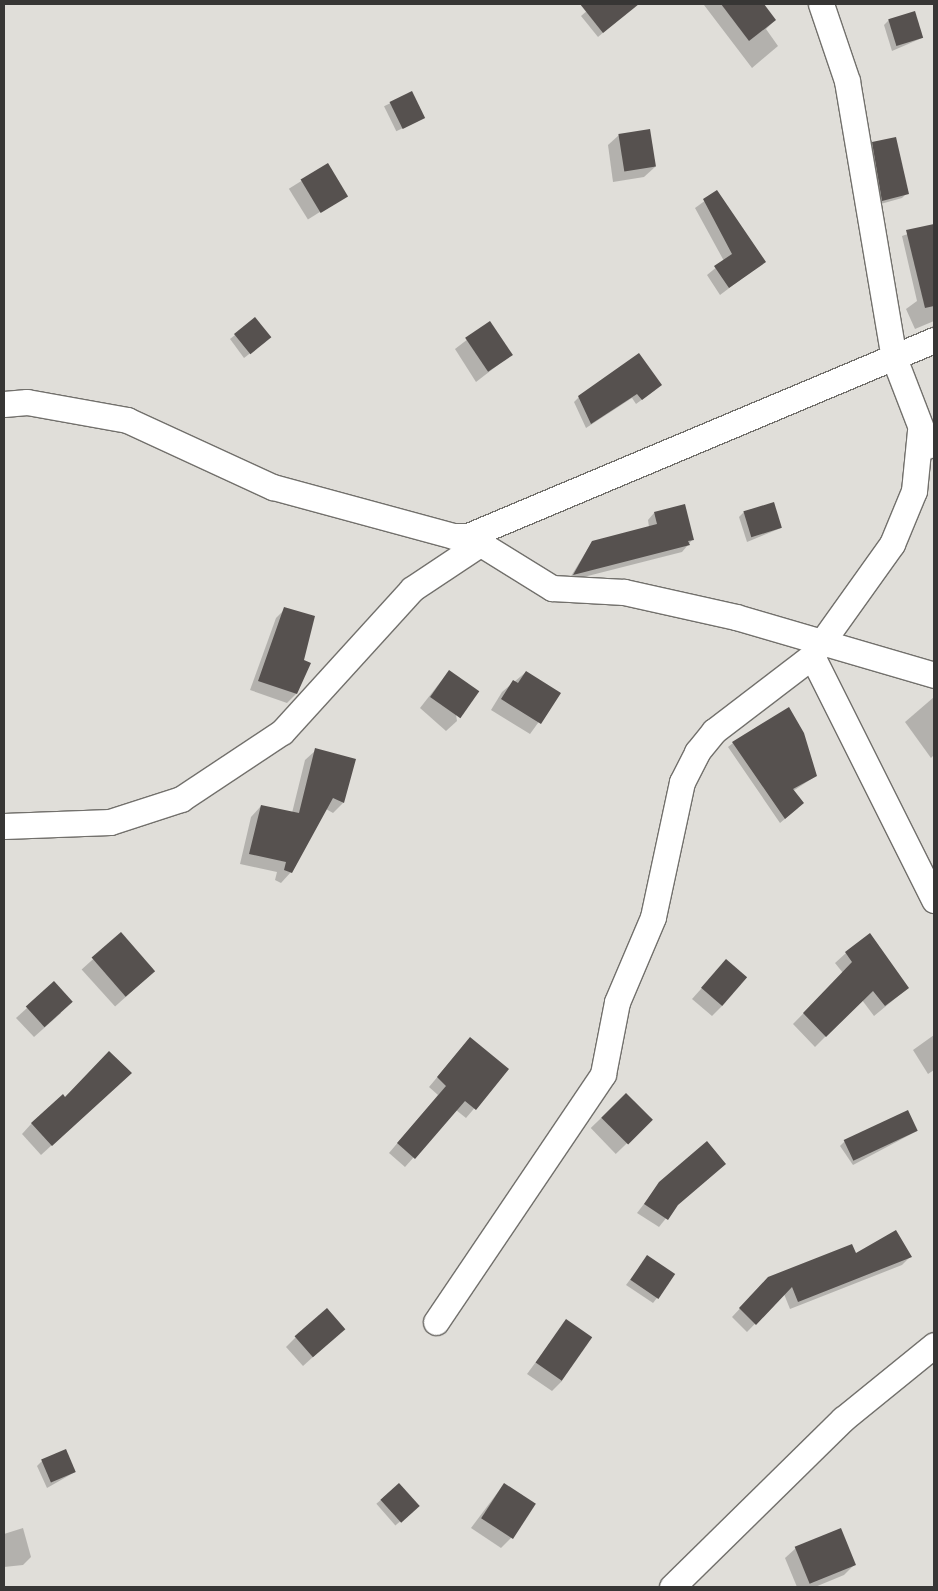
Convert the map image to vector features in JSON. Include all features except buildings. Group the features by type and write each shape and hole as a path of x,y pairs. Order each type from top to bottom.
{"street":[{"path":"821,4 847,81 894,358 920,431 934,457"},
{"path":"4,826 110,822 180,799 282,732 412,589 473,540 934,340"},
{"path":"4,404 27,402 127,420 273,487 473,540 552,588 624,592 818,649 934,675"},
{"path":"436,1322 603,1074 617,1002 654,917 682,782 697,752 714,732 818,649 906,517 914,491 920,431"},
{"path":"818,649 934,900"},
{"path":"672,1587 843,1419 934,1345"}]}
